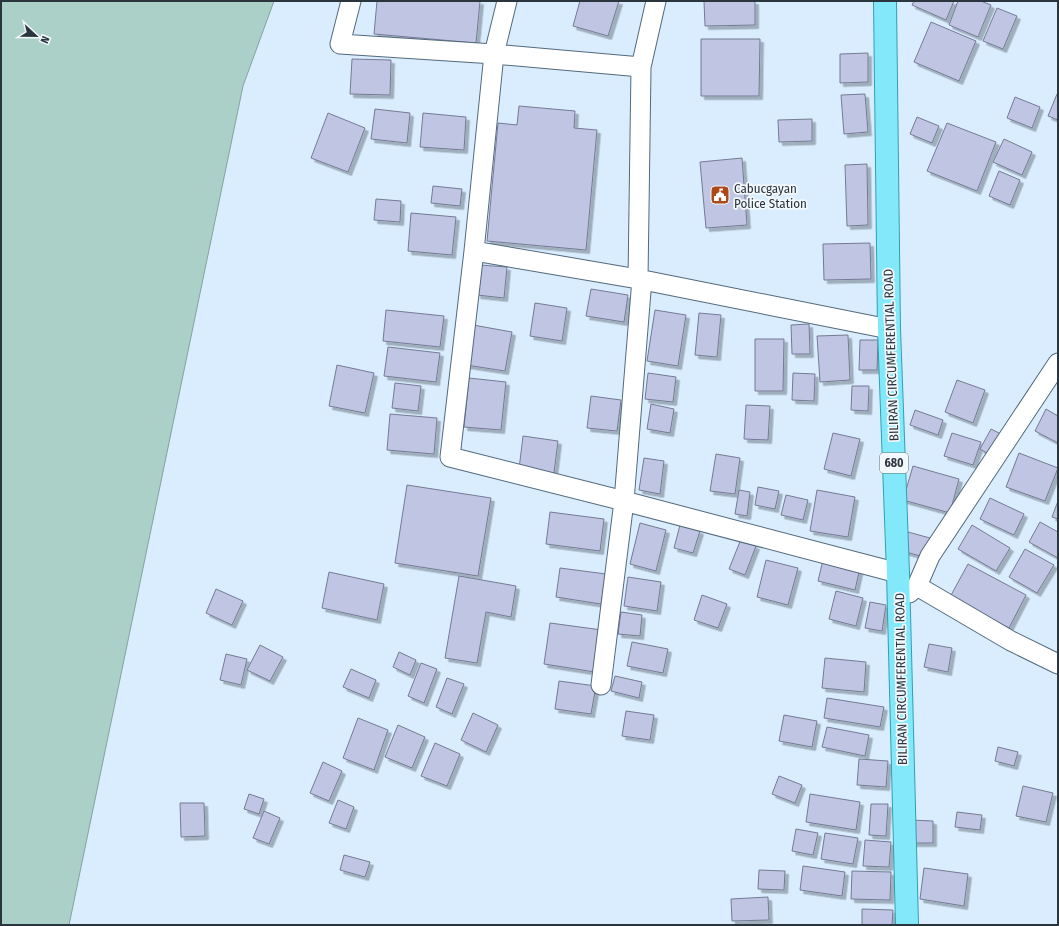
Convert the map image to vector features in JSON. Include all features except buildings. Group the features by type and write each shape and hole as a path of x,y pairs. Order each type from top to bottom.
{"main road":[{"name":"BILIRAN CIRCUMFERENTIAL ROAD","path":"885,1 889,329 899,601 906,925"}],"street":[{"path":"351,1 340,44 494,54 641,67"},
{"path":"507,1 494,54 474,251 450,458 624,501 898,573"},
{"path":"601,685 624,501 640,279 641,67 656,1"},
{"path":"474,251 640,279 889,329"},
{"path":"899,601 917,586 930,556 1058,363"},
{"path":"917,586 1011,641 1058,664"}],"shaded area":[{"path":"1,1 274,1 243,86 69,925 1,925"}],"place":[{"name":"Cabucgayan Police Station","path":"720,195"}]}
